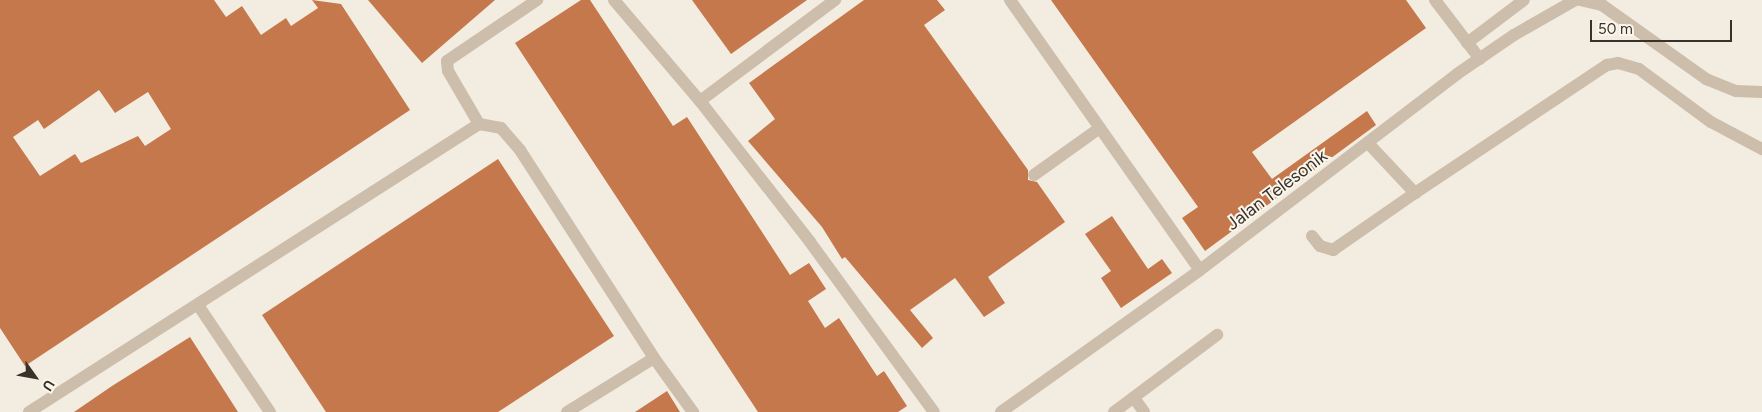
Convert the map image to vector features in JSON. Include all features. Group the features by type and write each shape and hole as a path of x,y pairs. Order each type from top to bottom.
{"street":[{"path":"479,124 448,71 447,61 536,0"},
{"path":"614,0 700,101 810,242 934,412"},
{"path":"700,101 835,0"},
{"path":"1010,0 1200,270"},
{"path":"1436,0 1480,59"},
{"path":"1467,43 1524,0"},
{"name":"Jalan Telesonik","path":"1001,412 1200,270 1480,59 1576,0"},
{"path":"1580,0 1602,5 1706,79 1736,91 1762,92"},
{"path":"1312,236 1320,246 1333,250 1607,64 1618,63 1638,69 1711,122 1762,149"},
{"path":"29,412 170,319 198,305 479,124 501,128 520,150 654,358 692,412"},
{"path":"1034,175 1100,128"},
{"path":"1368,143 1415,193"},
{"path":"198,305 270,412"},
{"path":"1114,412 1217,335"},
{"path":"567,412 654,358"},
{"path":"1134,398 1144,412"}],"building":[{"path":"0,0 214,0 226,17 242,6 261,35 286,18 291,26 318,8 312,0 341,4 410,110 25,366 0,328","holes":["99,90 115,113 148,92 171,129 145,146 138,136 81,163 75,154 40,176 13,137 38,120 44,129"]},
{"path":"368,0 495,0 422,63"},
{"path":"581,0 590,0 673,126 687,117 790,275 809,263 826,289 808,301 825,328 839,318 877,376 884,371 907,406 898,412 758,412 515,43"},
{"path":"692,0 807,0 731,54"},
{"path":"864,0 937,0 945,10 924,25 1028,170 1028,180 1037,182 1065,222 988,277 1005,303 984,317 955,278 910,310 933,338 922,348 845,257 842,259 822,227 748,141 775,119 749,83"},
{"path":"1051,0 1406,0 1426,28 1252,152 1272,179 1367,111 1376,125 1205,251 1182,218 1198,207"},
{"path":"498,159 614,336 498,412 326,412 262,315"},
{"path":"1112,216 1148,269 1162,259 1172,273 1121,308 1101,278 1111,271 1085,234"},
{"path":"190,337 238,412 74,412 112,386"},
{"path":"667,391 680,412 635,412"}]}
